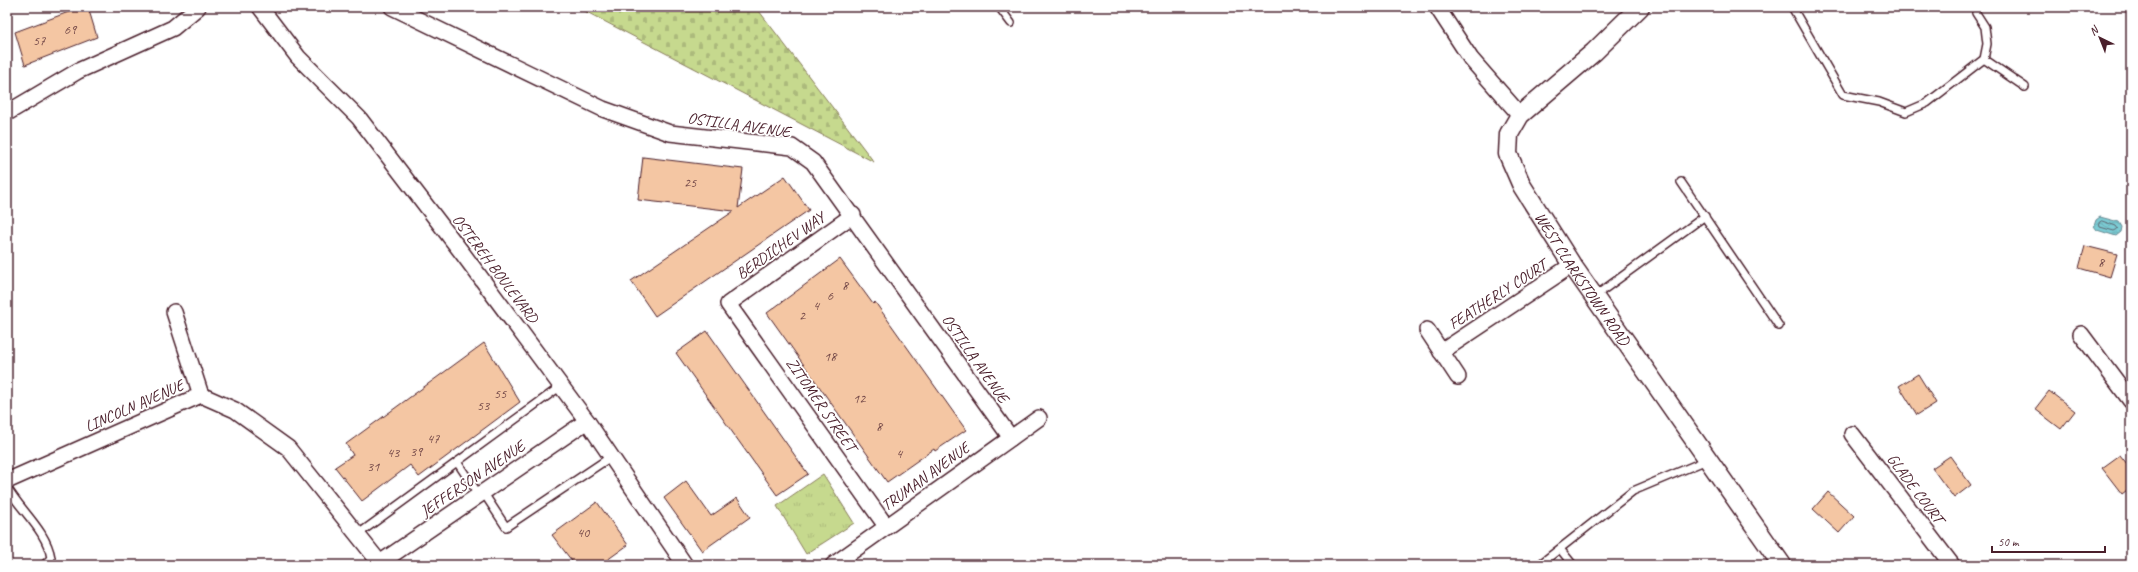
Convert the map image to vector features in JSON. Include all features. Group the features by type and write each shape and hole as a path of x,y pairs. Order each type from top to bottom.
{"street":[{"path":"7,112 78,71 173,28 198,7"},
{"name":"OSTEREH BOULEVARD","path":"260,7 298,57 359,118 587,421 685,565"},
{"name":"OSTILLA AVENUE","path":"392,7 603,109 670,133 792,147 813,162 1010,438"},
{"path":"1437,7 1471,59 1520,115"},
{"name":"WEST CLARKSTOWN ROAD","path":"1640,7 1594,52 1520,115 1509,134 1508,147 1510,161 1522,186 1572,266 1782,565"},
{"name":"BERDICHEV WAY","path":"728,304 853,216"},
{"name":"FEATHERLY COURT","path":"1441,352 1572,266"},
{"name":"ZITOMER STREET","path":"728,304 886,526"},
{"path":"174,312 201,395"},
{"name":"FEATHERLY COURT","path":"1427,330 1458,377"},
{"path":"2081,334 2131,401"},
{"name":"LINCOLN AVENUE","path":"7,481 201,395 235,410 288,448 379,564"},
{"name":"TRUMAN AVENUE","path":"833,565 1039,418"},
{"name":"JEFFERSON AVENUE","path":"379,564 587,421"},
{"name":"GLADE COURT","path":"1852,434 1952,565"}],"lane":[{"path":"999,7 1011,23"},
{"path":"1792,7 1843,95 1879,102 1906,112 1927,103 1984,59 1987,44 1985,27 1976,13"},
{"path":"1984,59 2025,87"},
{"path":"1681,182 1779,326"},
{"path":"1593,297 1705,216"},
{"path":"357,535 561,386"},
{"path":"457,462 506,527 612,456"},
{"path":"1539,565 1633,491 1707,460"},
{"path":"7,486 14,500 49,547 51,558 44,565"},
{"path":"1560,548 1573,565"}],"green space":[{"path":"577,7 756,7 874,162"},
{"path":"823,474 854,523 806,554 777,506"}],"water":[{"path":"2100,217 2119,222 2122,227 2121,232 2116,236 2097,230 2094,226 2096,220"}],"building":[{"path":"82,7 88,7 97,37 25,65 15,32"},
{"path":"643,157 743,169 738,208 785,176 809,210 655,316 631,281 734,211 638,200"},
{"path":"2085,246 2117,254 2110,277 2079,268"},
{"path":"840,259 873,304 875,302 966,430 935,451 934,449 887,482 767,313"},
{"path":"707,331 808,474 777,495 676,353"},
{"path":"484,343 520,402 419,477 410,465 362,501 335,467 353,455 346,444"},
{"path":"1918,374 1936,403 1917,415 1899,386"},
{"path":"2049,391 2075,411 2061,429 2035,409"},
{"path":"2120,455 2131,469 2131,487 2122,494 2102,468"},
{"path":"1950,456 1971,485 1954,498 1932,468"},
{"path":"686,481 711,516 737,498 750,517 702,551 664,498"},
{"path":"1828,492 1854,516 1839,533 1813,509"},
{"path":"597,502 628,545 600,565 575,565 552,535"}]}
